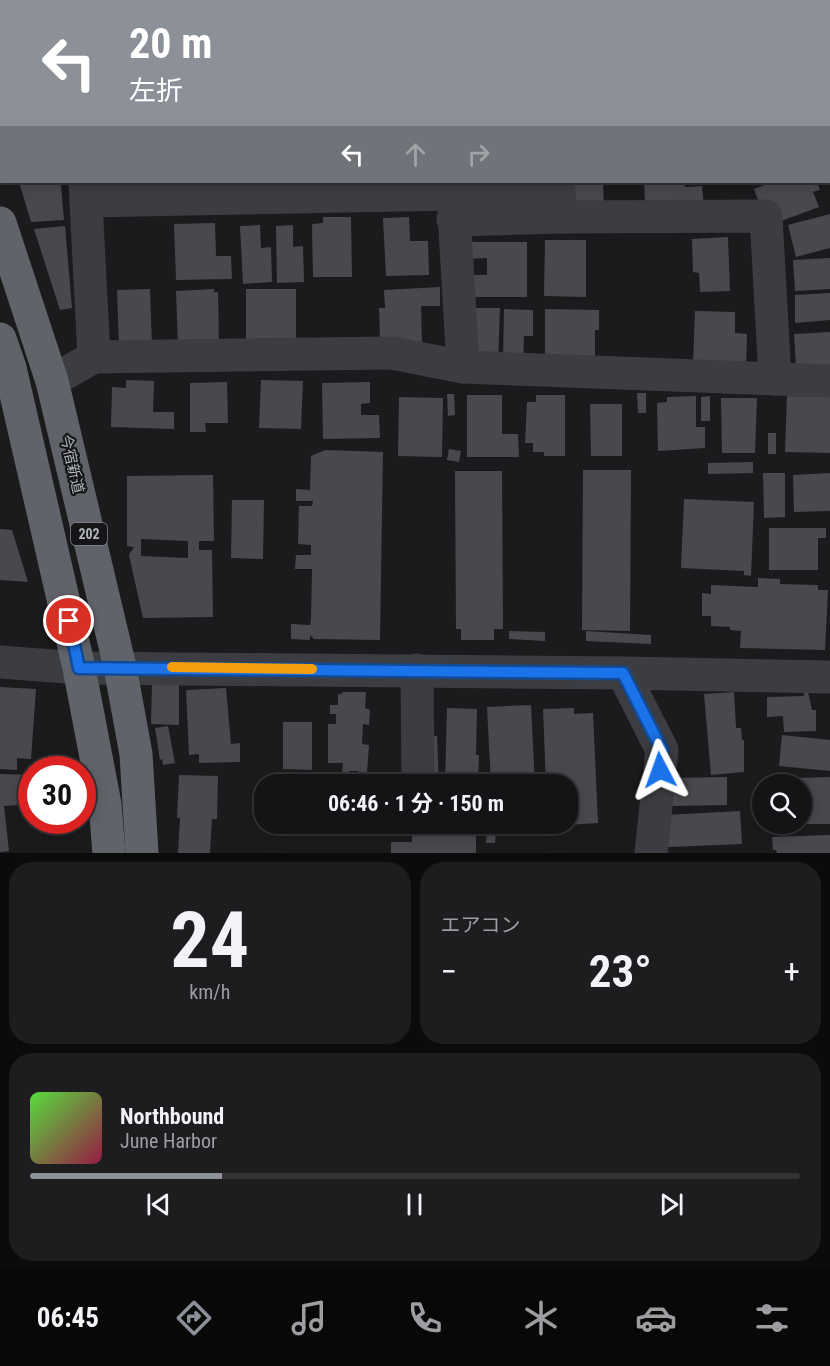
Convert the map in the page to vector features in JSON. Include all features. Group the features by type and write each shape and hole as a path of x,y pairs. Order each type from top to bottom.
{"highway":[{"name":"今宿新道","path":"0,223 52,381 120,667 136,754 142,853"},
{"name":"202","path":"0,339 10,368 79,668 105,804 109,853"}],"street":[{"path":"94,357 86,191 453,207 559,195 766,216 775,379"},
{"path":"453,207 463,367"},
{"path":"52,381 94,357 392,354 463,367 830,381"},
{"path":"0,662 79,668 417,670 830,677"},
{"path":"417,670 418,774"},
{"path":"623,673 662,750 651,853"}],"building":[{"path":"19,183 61,185 64,220 31,222"},
{"path":"110,183 144,183 145,186 110,187"},
{"path":"562,183 603,183 604,208 575,209"},
{"path":"644,183 684,183 685,187 702,186 704,206 660,205 659,200 645,201"},
{"path":"764,183 817,183 820,190 813,192 819,207 773,224 764,216 754,189 765,185"},
{"path":"830,214 830,248 796,257 788,225"},
{"path":"323,217 351,217 352,277 313,277 312,224 323,223"},
{"path":"409,217 410,241 428,241 429,275 386,276 383,218"},
{"path":"215,223 216,256 231,256 232,279 176,280 174,224"},
{"path":"260,225 261,248 271,247 272,282 243,284 240,226"},
{"path":"293,225 293,247 303,246 304,282 277,283 276,226"},
{"path":"65,226 72,308 60,310 34,229"},
{"path":"728,237 730,291 700,292 699,273 693,272 692,239"},
{"path":"545,240 586,240 586,297 544,296"},
{"path":"467,242 527,242 527,297 469,297 468,275 487,275 487,258 467,259"},
{"path":"830,258 830,289 795,291 793,260"},
{"path":"440,287 440,306 421,306 422,343 380,341 379,308 385,308 384,290"},
{"path":"150,289 152,346 119,347 117,290"},
{"path":"214,289 214,292 218,292 219,343 178,345 176,291"},
{"path":"246,289 296,289 296,348 246,348"},
{"path":"830,293 830,320 795,323 795,295"},
{"path":"468,308 500,308 498,364 469,357"},
{"path":"504,309 533,310 533,336 524,336 523,360 503,360"},
{"path":"545,309 599,310 599,330 595,330 595,360 545,360"},
{"path":"695,311 735,312 735,333 747,334 746,366 693,365"},
{"path":"830,332 830,365 796,367 794,334"},
{"path":"126,380 154,381 153,412 174,412 174,429 111,427 112,387 126,388"},
{"path":"261,380 303,381 301,429 259,428"},
{"path":"227,382 228,423 205,423 206,432 190,432 190,383"},
{"path":"370,382 370,403 361,404 361,415 379,415 380,438 323,439 322,383"},
{"path":"637,393 646,393 646,413 638,413"},
{"path":"447,394 454,394 455,415 448,416"},
{"path":"467,395 502,395 502,434 518,434 519,457 467,457"},
{"path":"536,395 565,395 565,456 544,456 544,452 533,452 533,443 525,443 527,402 536,402"},
{"path":"696,396 696,427 705,427 705,448 658,451 657,403 667,402 667,397"},
{"path":"710,396 710,421 701,421 701,397"},
{"path":"787,396 830,397 830,453 785,452"},
{"path":"399,397 443,398 442,457 398,456"},
{"path":"721,398 757,398 755,453 722,453"},
{"path":"590,404 622,404 622,456 591,456"},
{"path":"768,433 776,433 776,454 768,454"},
{"path":"449,449 461,451 459,462 447,460"},
{"path":"325,450 383,452 380,640 314,639 310,635 310,640 291,639 291,624 310,625 311,620 312,569 295,569 296,555 311,555 311,545 298,544 299,506 312,506 313,501 296,501 296,489 310,490 311,456"},
{"path":"753,462 753,473 708,474 708,463"},
{"path":"583,470 631,470 630,631 582,630"},
{"path":"455,471 502,471 503,629 494,629 494,640 461,640 461,629 456,629"},
{"path":"763,473 785,473 785,517 764,518"},
{"path":"830,473 830,511 794,512 793,475"},
{"path":"213,475 214,541 199,541 199,550 212,550 213,617 143,618 129,555 134,547 127,546 127,476","holes":["141,539 188,541 188,558 141,556"]},
{"path":"684,499 754,502 751,576 744,575 744,571 681,568"},
{"path":"232,500 264,500 263,559 231,558"},
{"path":"769,528 826,528 826,538 818,538 818,570 769,570"},
{"path":"0,529 12,530 28,582 0,580"},
{"path":"758,578 780,579 780,584 818,585 818,590 828,590 825,650 740,648 741,631 730,630 730,627 711,626 711,616 702,616 702,593 711,594 711,585 758,587"},
{"path":"509,631 545,632 545,641 509,639"},
{"path":"586,631 651,635 651,644 586,641"},
{"path":"152,681 179,682 179,725 151,724"},
{"path":"0,687 36,689 31,756 18,756 17,770 0,769"},
{"path":"226,688 231,744 240,743 240,762 199,763 199,754 189,755 186,690"},
{"path":"804,691 808,692 812,710 816,710 816,731 784,732 783,716 767,717 767,697 804,696"},
{"path":"342,692 366,692 365,708 370,710 369,725 363,724 362,744 369,745 367,772 382,774 358,774 358,771 349,771 349,774 342,774 343,763 328,763 328,724 336,724 336,714 330,714 330,705 338,705 338,694"},
{"path":"734,692 736,728 741,728 742,740 744,740 744,772 711,775 704,694"},
{"path":"531,705 534,774 490,774 487,707"},
{"path":"447,708 477,709 476,755 479,755 478,774 445,774"},
{"path":"574,708 574,714 593,713 598,823 578,824 578,774 546,774 543,709"},
{"path":"283,722 312,722 312,770 283,769"},
{"path":"168,726 175,763 163,765 162,759 160,760 155,728"},
{"path":"782,735 830,740 830,771 779,766"},
{"path":"429,736 437,736 439,774 431,774"},
{"path":"0,774 18,775 18,805 4,806 9,851 0,852"},
{"path":"179,775 218,776 217,819 212,819 210,853 178,853"},
{"path":"727,777 727,805 671,806 670,778"},
{"path":"830,777 830,824 812,824 812,778"},
{"path":"740,811 742,844 668,847 666,815"},
{"path":"412,834 476,834 476,853 391,853 391,842 412,842"},
{"path":"487,834 496,834 495,843 486,843"},
{"path":"830,835 830,853 777,853 773,850 772,837"}],"slow traffic":[{"path":"172,667 312,669"}],"route":[{"path":"69,621 79,668 623,673 662,750 660,770"}]}
